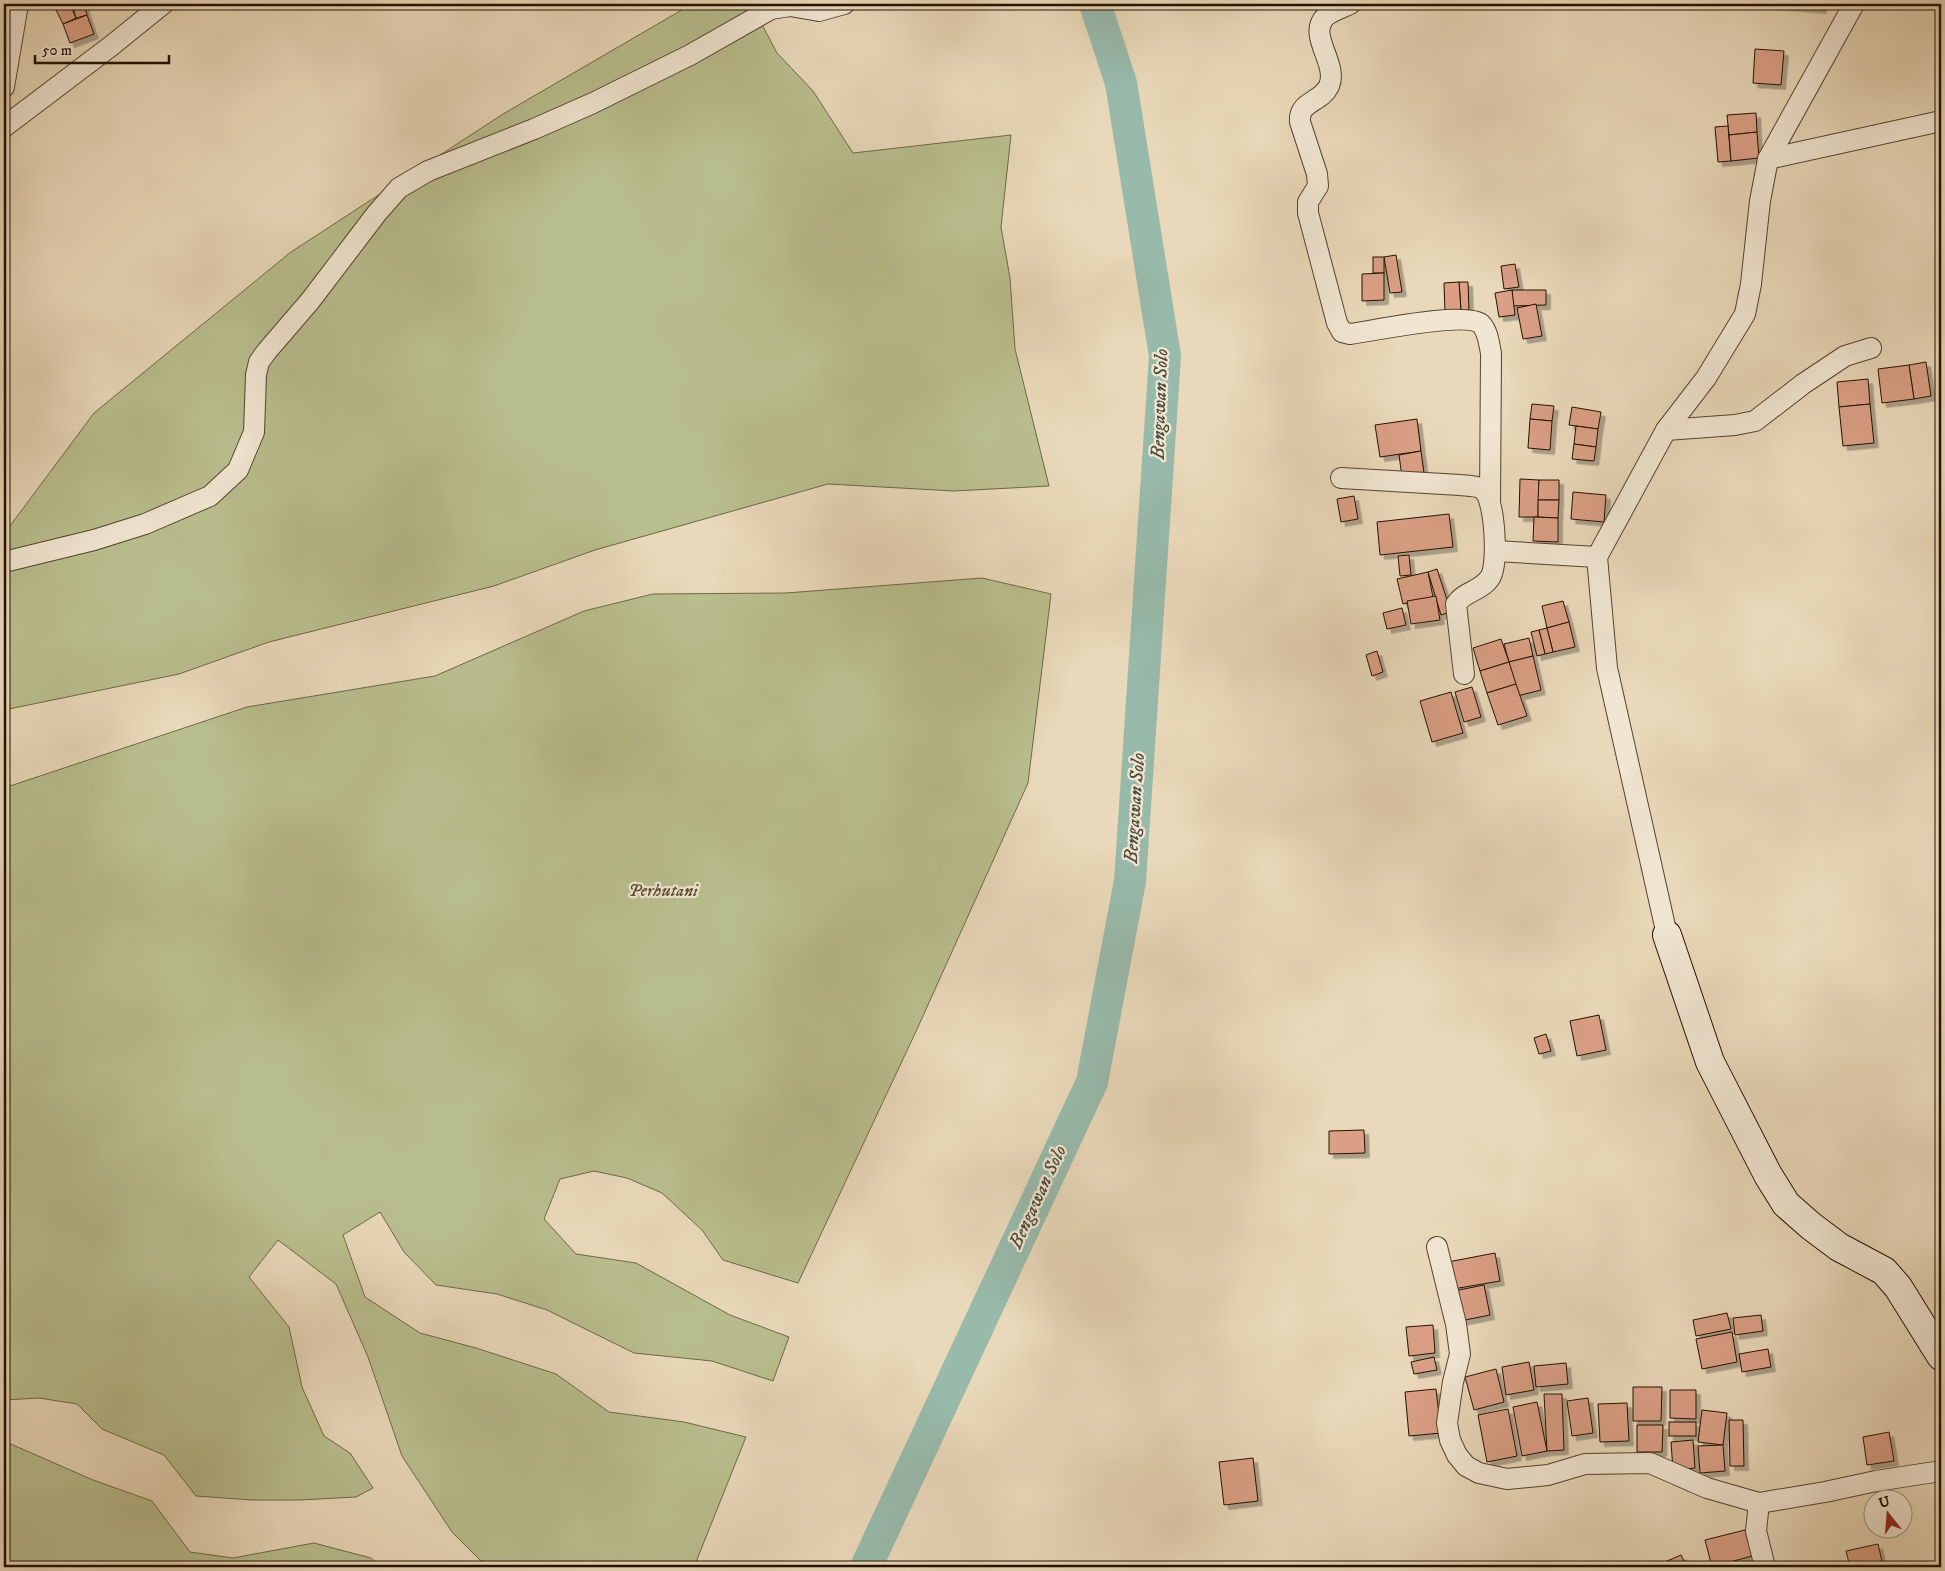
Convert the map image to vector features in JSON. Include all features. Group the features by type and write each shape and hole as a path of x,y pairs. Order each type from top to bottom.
{"main road":[{"path":"1666,935 1710,1062 1768,1174 1786,1204 1811,1226 1839,1246 1884,1271 1898,1287 1941,1356"}],"street":[{"path":"4,87 18,4"},
{"path":"4,127 163,4"},
{"path":"4,562 94,540 145,524 210,496 238,470 254,432 256,374 259,362 310,301 377,212 400,188 428,172 593,103 690,55 771,9 790,6 818,11 844,4"},
{"path":"1350,4 1328,14 1320,22 1318,31 1331,76 1329,85 1322,95 1303,107 1299,114 1317,174 1318,186 1308,202 1308,214 1337,323 1342,332 1350,334 1440,320 1467,319 1481,324 1487,335 1491,354 1490,502 1496,551 1491,575 1483,586 1460,598 1456,604 1464,674"},
{"path":"1666,935 1607,668 1597,557 1666,430 1706,378 1745,314 1751,284 1760,201 1768,159 1854,4"},
{"path":"1768,159 1941,121"},
{"path":"1666,430 1735,425 1755,421 1803,384 1845,356 1871,348"},
{"path":"1341,478 1460,485 1479,488 1486,492 1490,502"},
{"path":"1496,551 1597,557"},
{"path":"1437,1247 1456,1324 1460,1354 1453,1382 1447,1423 1450,1440 1457,1455 1466,1466 1479,1473 1507,1479 1548,1475 1584,1464 1650,1463 1707,1488 1759,1503 1941,1471"},
{"path":"1759,1503 1756,1531 1765,1567"}],"green space":[{"path":"692,4 751,4 777,53 813,91 853,153 1011,135 1001,227 1010,278 1015,349 1049,486 954,491 828,484 595,550 494,586 269,642 179,674 4,710 4,534 94,413 291,252 503,114"},
{"name":"Perhutani","path":"982,578 1051,594 1028,783 918,1027 798,1283 723,1260 702,1230 662,1193 627,1178 594,1171 560,1179 544,1219 576,1254 636,1263 730,1315 789,1337 773,1381 712,1361 634,1353 547,1310 497,1294 436,1285 404,1252 380,1212 343,1235 365,1297 420,1333 476,1348 556,1374 609,1412 684,1422 746,1437 694,1567 491,1567 482,1562 452,1532 402,1456 368,1357 336,1284 278,1240 249,1277 289,1327 302,1387 324,1436 350,1453 373,1488 356,1497 300,1500 252,1500 196,1496 164,1455 102,1429 77,1404 39,1398 4,1400 4,788 247,707 435,676 584,611 653,594 786,593"},
{"path":"4,1441 93,1480 152,1501 190,1552 233,1558 314,1543 371,1558 381,1567 4,1567"}],"building":[{"path":"53,4 70,4 76,18 63,24"},
{"path":"72,4 84,4 87,15 76,18"},
{"path":"1822,4 1822,9 1774,5"},
{"path":"87,15 94,34 70,43 63,24"},
{"path":"1755,49 1784,51 1781,85 1753,83"},
{"path":"1756,113 1757,132 1729,135 1727,115"},
{"path":"1728,126 1731,161 1718,162 1715,127"},
{"path":"1757,132 1759,158 1731,161 1729,135"},
{"path":"1396,255 1402,292 1390,293 1384,257"},
{"path":"1373,257 1384,257 1384,273 1373,273"},
{"path":"1515,264 1519,287 1504,289 1501,266"},
{"path":"1384,273 1384,300 1362,301 1362,274"},
{"path":"1459,282 1468,282 1469,310 1461,311"},
{"path":"1459,282 1461,311 1445,312 1444,283"},
{"path":"1512,290 1546,290 1546,305 1512,306"},
{"path":"1512,290 1515,315 1499,317 1495,293"},
{"path":"1536,304 1542,336 1523,339 1517,308"},
{"path":"1926,362 1931,396 1914,399 1909,365"},
{"path":"1909,365 1914,399 1882,403 1878,369"},
{"path":"1868,379 1870,404 1839,407 1837,382"},
{"path":"1532,404 1554,406 1552,421 1530,419"},
{"path":"1870,404 1874,443 1843,446 1839,407"},
{"path":"1572,407 1601,412 1598,429 1569,425"},
{"path":"1417,419 1421,451 1380,457 1375,425"},
{"path":"1530,419 1552,421 1550,450 1528,448"},
{"path":"1576,426 1598,429 1596,447 1574,444"},
{"path":"1574,444 1596,447 1594,461 1572,459"},
{"path":"1421,451 1424,473 1402,477 1399,455"},
{"path":"1520,479 1539,480 1538,517 1519,517"},
{"path":"1539,480 1559,480 1559,500 1538,500"},
{"path":"1573,492 1606,495 1604,522 1571,519"},
{"path":"1354,496 1358,519 1341,522 1337,499"},
{"path":"1538,500 1559,500 1558,518 1538,517"},
{"path":"1449,514 1453,547 1380,555 1377,522"},
{"path":"1534,517 1558,518 1558,542 1533,541"},
{"path":"1409,555 1411,575 1400,576 1398,556"},
{"path":"1437,569 1451,612 1441,615 1428,572"},
{"path":"1428,572 1433,597 1403,604 1397,579"},
{"path":"1436,596 1440,620 1411,624 1407,601"},
{"path":"1563,601 1569,622 1547,628 1542,606"},
{"path":"1402,608 1406,625 1387,629 1383,613"},
{"path":"1569,622 1575,647 1553,652 1547,628"},
{"path":"1547,628 1553,652 1545,654 1539,630"},
{"path":"1539,630 1545,654 1537,656 1531,632"},
{"path":"1529,638 1533,656 1509,662 1504,644"},
{"path":"1501,639 1509,662 1480,671 1473,648"},
{"path":"1377,651 1383,672 1372,676 1366,655"},
{"path":"1533,656 1541,690 1517,696 1509,662"},
{"path":"1509,662 1516,684 1487,693 1480,671"},
{"path":"1516,684 1527,716 1498,725 1487,693"},
{"path":"1472,687 1481,717 1464,722 1455,692"},
{"path":"1451,692 1463,733 1432,742 1420,701"},
{"path":"1599,1015 1606,1050 1577,1056 1570,1021"},
{"path":"1546,1034 1551,1051 1539,1054 1534,1038"},
{"path":"1364,1130 1365,1153 1329,1154 1329,1131"},
{"path":"1495,1253 1500,1281 1453,1289 1448,1262"},
{"path":"1484,1285 1490,1315 1460,1321 1454,1291"},
{"path":"1727,1313 1731,1329 1696,1336 1693,1320"},
{"path":"1761,1315 1763,1331 1735,1335 1733,1318"},
{"path":"1433,1325 1435,1353 1409,1356 1406,1327"},
{"path":"1732,1332 1737,1362 1702,1369 1696,1339"},
{"path":"1768,1349 1771,1367 1742,1372 1739,1354"},
{"path":"1434,1357 1437,1370 1414,1374 1411,1362"},
{"path":"1529,1362 1534,1390 1506,1395 1502,1367"},
{"path":"1566,1363 1568,1384 1536,1387 1534,1366"},
{"path":"1496,1369 1504,1402 1474,1410 1465,1377"},
{"path":"1633,1387 1662,1387 1661,1421 1633,1421"},
{"path":"1436,1389 1441,1433 1409,1436 1405,1392"},
{"path":"1670,1390 1696,1390 1696,1419 1670,1418"},
{"path":"1544,1394 1562,1394 1564,1450 1547,1451"},
{"path":"1588,1398 1593,1433 1572,1436 1567,1401"},
{"path":"1537,1402 1547,1451 1522,1456 1513,1407"},
{"path":"1627,1403 1629,1441 1600,1442 1598,1404"},
{"path":"1508,1409 1517,1456 1487,1462 1478,1415"},
{"path":"1702,1410 1727,1413 1723,1445 1698,1442"},
{"path":"1729,1420 1743,1420 1744,1466 1730,1466"},
{"path":"1669,1422 1696,1422 1696,1436 1669,1436"},
{"path":"1637,1425 1663,1425 1662,1452 1637,1452"},
{"path":"1889,1432 1894,1461 1867,1465 1863,1437"},
{"path":"1693,1440 1695,1468 1673,1470 1671,1442"},
{"path":"1723,1445 1725,1471 1700,1473 1698,1446"},
{"path":"1253,1458 1258,1501 1224,1505 1219,1462"},
{"path":"1745,1530 1752,1556 1712,1567 1705,1540"},
{"path":"1878,1544 1883,1566 1850,1567 1846,1551"},
{"path":"1681,1555 1687,1567 1661,1567 1660,1564"}],"waterway":[{"name":"Bengawan Solo","path":"866,1567 1092,1082 1130,881 1165,356 1121,83 1095,4"}]}
